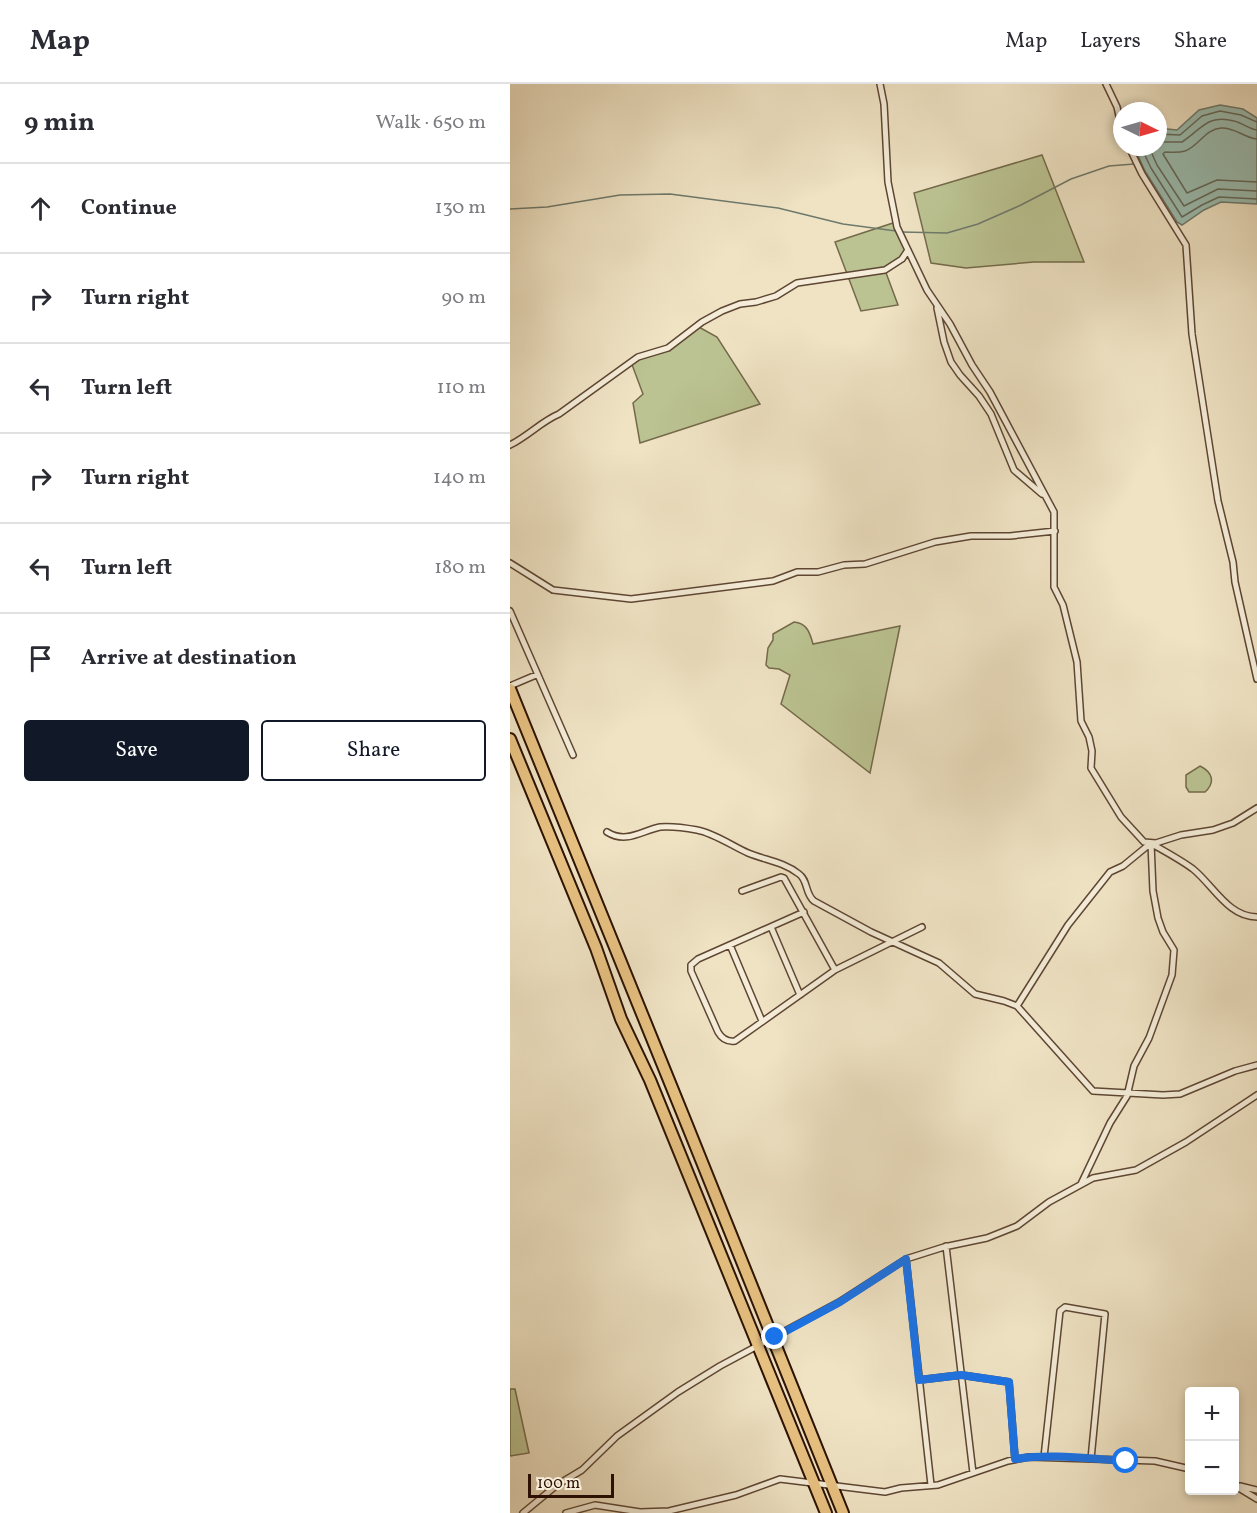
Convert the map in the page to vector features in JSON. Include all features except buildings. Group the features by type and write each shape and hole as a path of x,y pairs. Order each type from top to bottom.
{"highway":[{"path":"510,687 666,1075 775,1337 843,1513"},
{"path":"510,739 596,948 621,1019 650,1080 760,1345 826,1513"}],"street":[{"path":"880,84 884,104 888,182 897,227 927,290 990,392 1054,512 1054,587 1063,605 1077,662 1081,721 1089,737 1092,751 1091,768 1121,817 1136,836 1144,842 1151,843 1213,830 1233,823 1257,808"},
{"path":"1106,84 1115,102"},
{"path":"1133,156 1186,246 1192,334 1215,483 1257,679"},
{"path":"510,445 527,436 548,418 559,414 638,357 668,348 702,322 722,311 740,304 776,296 797,284 885,270 902,259 908,250"},
{"path":"937,307 944,342 951,362 991,414 1014,470 1046,496"},
{"path":"510,563 553,590 631,598 772,581 797,572 818,572 844,565 865,564 935,542 971,536 1010,536 1055,531"},
{"path":"510,611 536,675 573,755"},
{"path":"510,687 536,675"},
{"path":"607,831 614,836 623,837 637,836 663,827 699,830 750,854 786,865 802,875 810,898 814,901 892,942 939,963 975,994 1004,1000 1017,1006 1093,1091 1180,1094 1235,1071 1257,1065"},
{"path":"1151,843 1192,868 1223,902 1250,917 1257,916"},
{"path":"1017,1006 1068,925 1110,872 1123,866 1151,843"},
{"path":"1080,1185 1128,1092 1134,1066 1149,1038 1173,969 1174,950 1162,932 1156,908 1151,843"},
{"path":"742,891 784,878 835,970"},
{"path":"804,912 694,961 691,965 691,971 718,1032 725,1040 735,1041 835,970 922,927"},
{"path":"771,927 800,995"},
{"path":"730,945 762,1021"},
{"path":"523,1513 557,1485 582,1470 617,1436 678,1392 720,1366 840,1302 906,1259 946,1246 987,1238 1017,1226 1049,1202 1093,1178 1136,1170 1186,1142 1257,1095"},
{"path":"946,1246 973,1473"},
{"path":"906,1259 931,1485"},
{"path":"1044,1457 1060,1311 1065,1307 1105,1314 1091,1459"},
{"path":"919,1380 961,1375 1009,1382 1015,1459"},
{"path":"566,1513 595,1505 654,1513 725,1498 780,1479 885,1492 938,1485 1015,1459 1044,1457 1155,1461 1185,1468"},
{"path":"1239,1486 1257,1490"},
{"path":"1239,1488 1257,1499"}],"green space":[{"path":"1042,155 1084,262 1034,262 966,268 931,263 914,193"},
{"path":"896,222 908,250 885,270 898,305 861,311 835,242"},
{"path":"697,326 717,337 760,404 640,443 633,403 643,394 631,362 662,350"},
{"path":"794,622 805,626 813,644 900,626 870,773 781,704 790,675 766,665 768,648 773,640 773,634"},
{"path":"1200,766 1210,774 1211,785 1205,792 1189,792 1186,787 1186,775"},
{"path":"510,1389 515,1389 529,1453 510,1456"}],"water":[{"path":"1220,105 1243,109 1257,118 1257,204 1221,202 1182,225 1177,222 1138,156 1167,156 1167,129 1177,130 1199,110"}],"waterway":[{"path":"901,232 947,233 978,224 1071,179 1109,166 1134,164"},
{"path":"510,209 547,207 620,195 670,194 778,208 843,224 896,231"}],"route":[{"path":"775,1337 840,1302 906,1259 919,1380 961,1375 1009,1382 1015,1459 1072,1457 1126,1461"}]}
